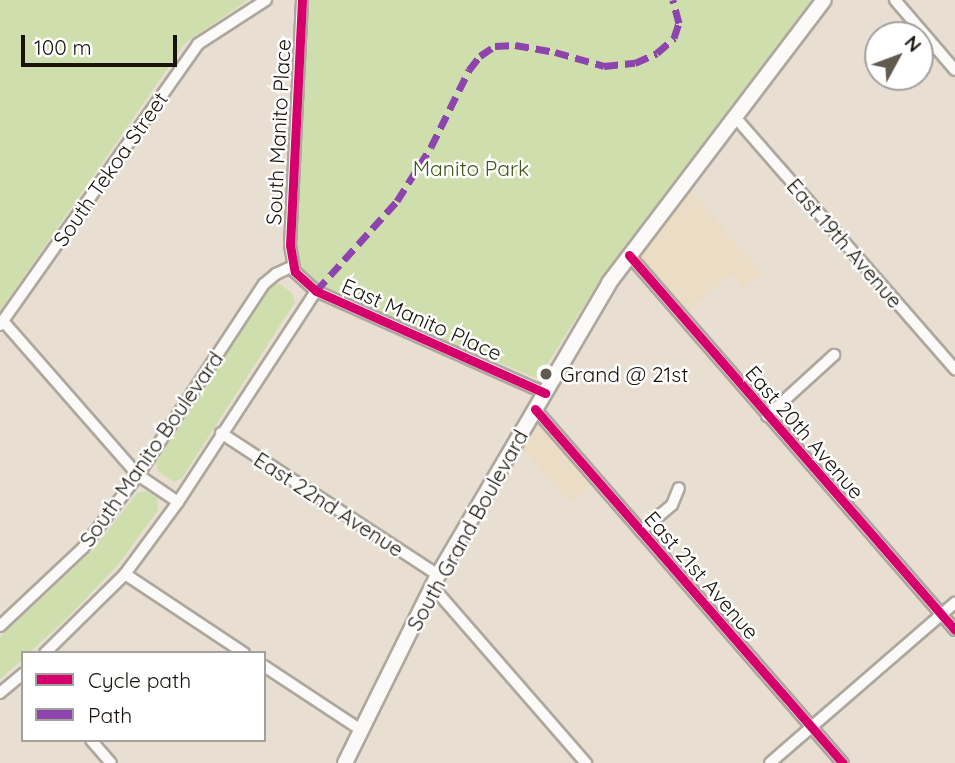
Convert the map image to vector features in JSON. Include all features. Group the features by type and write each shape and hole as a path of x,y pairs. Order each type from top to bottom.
{"main road":[{"name":"South Grand Boulevard","path":"345,763 435,581 629,255 824,0"}],"street":[{"name":"South Tekoa Street","path":"1,323 198,44 265,0"},
{"name":"South Manito Place","path":"293,266 290,235 302,0"},
{"path":"895,0 955,70"},
{"name":"East 19th Avenue","path":"735,117 955,369"},
{"name":"East 20th Avenue","path":"629,255 955,630"},
{"name":"East Manito Place","path":"293,266 302,282 316,291 545,393"},
{"name":"South Manito Boulevard","path":"0,626 83,548 138,475 259,292 276,274 293,266"},
{"path":"47,651 125,574 178,502 316,291"},
{"path":"1,323 138,475 178,502"},
{"path":"767,416 834,355"},
{"name":"East 21st Avenue","path":"535,409 844,763"},
{"name":"East 22nd Avenue","path":"221,433 435,581 586,763"},
{"path":"641,531 672,505 679,488"},
{"path":"125,574 241,651"},
{"path":"770,763 955,603"},
{"path":"266,667 361,730"},
{"path":"0,693 21,676"},
{"path":"93,742 111,763"}],"shaded area":[{"path":"687,186 762,273 744,289 731,274 678,320 631,266"},
{"path":"539,422 593,483 570,503 523,449"}],"green space":[{"path":"0,0 248,0 185,43 0,311"},
{"name":"Manito Park","path":"308,0 811,0 605,272 538,379 334,294 310,282 300,271 295,249"},
{"path":"280,284 292,293 295,302 182,478 174,482 159,472 156,463 272,285"},
{"path":"147,491 157,498 158,510 117,566 31,651 21,651 21,661 0,679 0,637 92,551 137,493"}],"marked path":[{"path":"316,291 397,201 431,147 469,70 480,56 495,46 515,45 555,52 604,66 635,63 657,53 674,38 679,23 673,0"}],"cycle path":[{"path":"302,0 290,245 295,272 316,291 545,393"},
{"path":"629,255 955,630"},
{"path":"535,409 843,763"}],"place":[{"name":"Grand @ 21st","path":"546,374"}]}
